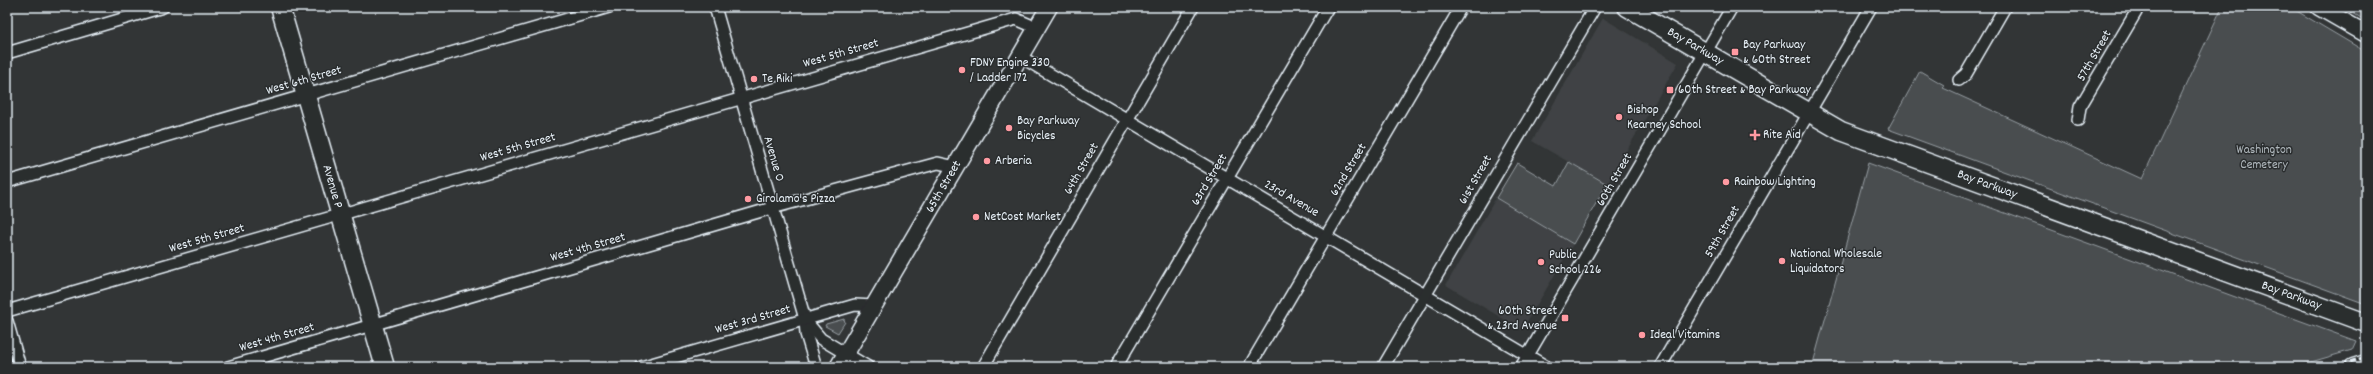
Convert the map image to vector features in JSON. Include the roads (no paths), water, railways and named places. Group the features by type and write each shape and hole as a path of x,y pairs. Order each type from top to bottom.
{"main road":[{"name":"Avenue P","path":"280,7 385,367"},
{"name":"65th Street","path":"842,360 1049,7"},
{"name":"Bay Parkway","path":"1627,7 1809,114 1841,131 2366,323"},
{"path":"2319,7 2366,34"},
{"path":"2353,367 2366,363"}],"street":[{"path":"7,53 163,7"},
{"name":"West 6th Street","path":"7,182 609,7"},
{"name":"Avenue O","path":"715,7 805,319 806,334 816,367"},
{"name":"64th Street","path":"983,367 1193,7"},
{"name":"63rd Street","path":"1116,367 1328,7"},
{"name":"62nd Street","path":"1249,367 1461,7"},
{"name":"61st Street","path":"1383,367 1595,7"},
{"name":"60th Street","path":"1521,367 1732,7"},
{"name":"59th Street","path":"1660,367 1871,7"},
{"path":"1959,80 1966,74 2005,7"},
{"name":"57th Street","path":"2078,120 2080,107 2139,7"},
{"name":"West 5th Street","path":"7,311 1016,18 1037,28"},
{"name":"23rd Avenue","path":"1021,57 1426,294 1547,367"},
{"name":"West 4th Street","path":"228,367 772,208 938,163 956,167"},
{"name":"West 3rd Street","path":"641,367 856,305 874,306"},
{"name":"Avenue O","path":"805,319 821,339 842,360 868,367"},
{"path":"7,321 20,367"}],"railway":[{"path":"2333,367 2366,357"}],"place":[{"name":"Bay Parkway & 60th Street","path":"1735,52"},
{"name":"FDNY Engine 330 / Ladder 172","path":"962,70"},
{"name":"Te Riki","path":"754,79"},
{"name":"60th Street & Bay Parkway","path":"1670,90"},
{"name":"Bishop Kearney School","path":"1619,117"},
{"name":"Bay Parkway Bicycles","path":"1009,128"},
{"name":"Rite Aid","path":"1755,135"},
{"name":"Arberia","path":"987,161"},
{"name":"Rainbow Lighting","path":"1726,182"},
{"name":"Girolamo's Pizza","path":"748,199"},
{"name":"NetCost Market","path":"976,217"},
{"name":"National Wholesale Liquidators","path":"1782,261"},
{"name":"Public School 226","path":"1541,262"},
{"name":"60th Street & 23rd Avenue","path":"1565,318"},
{"name":"Ideal Vitamins","path":"1642,335"}],"park label":[{"name":"Washington Cemetery","path":"2264,158"}]}
